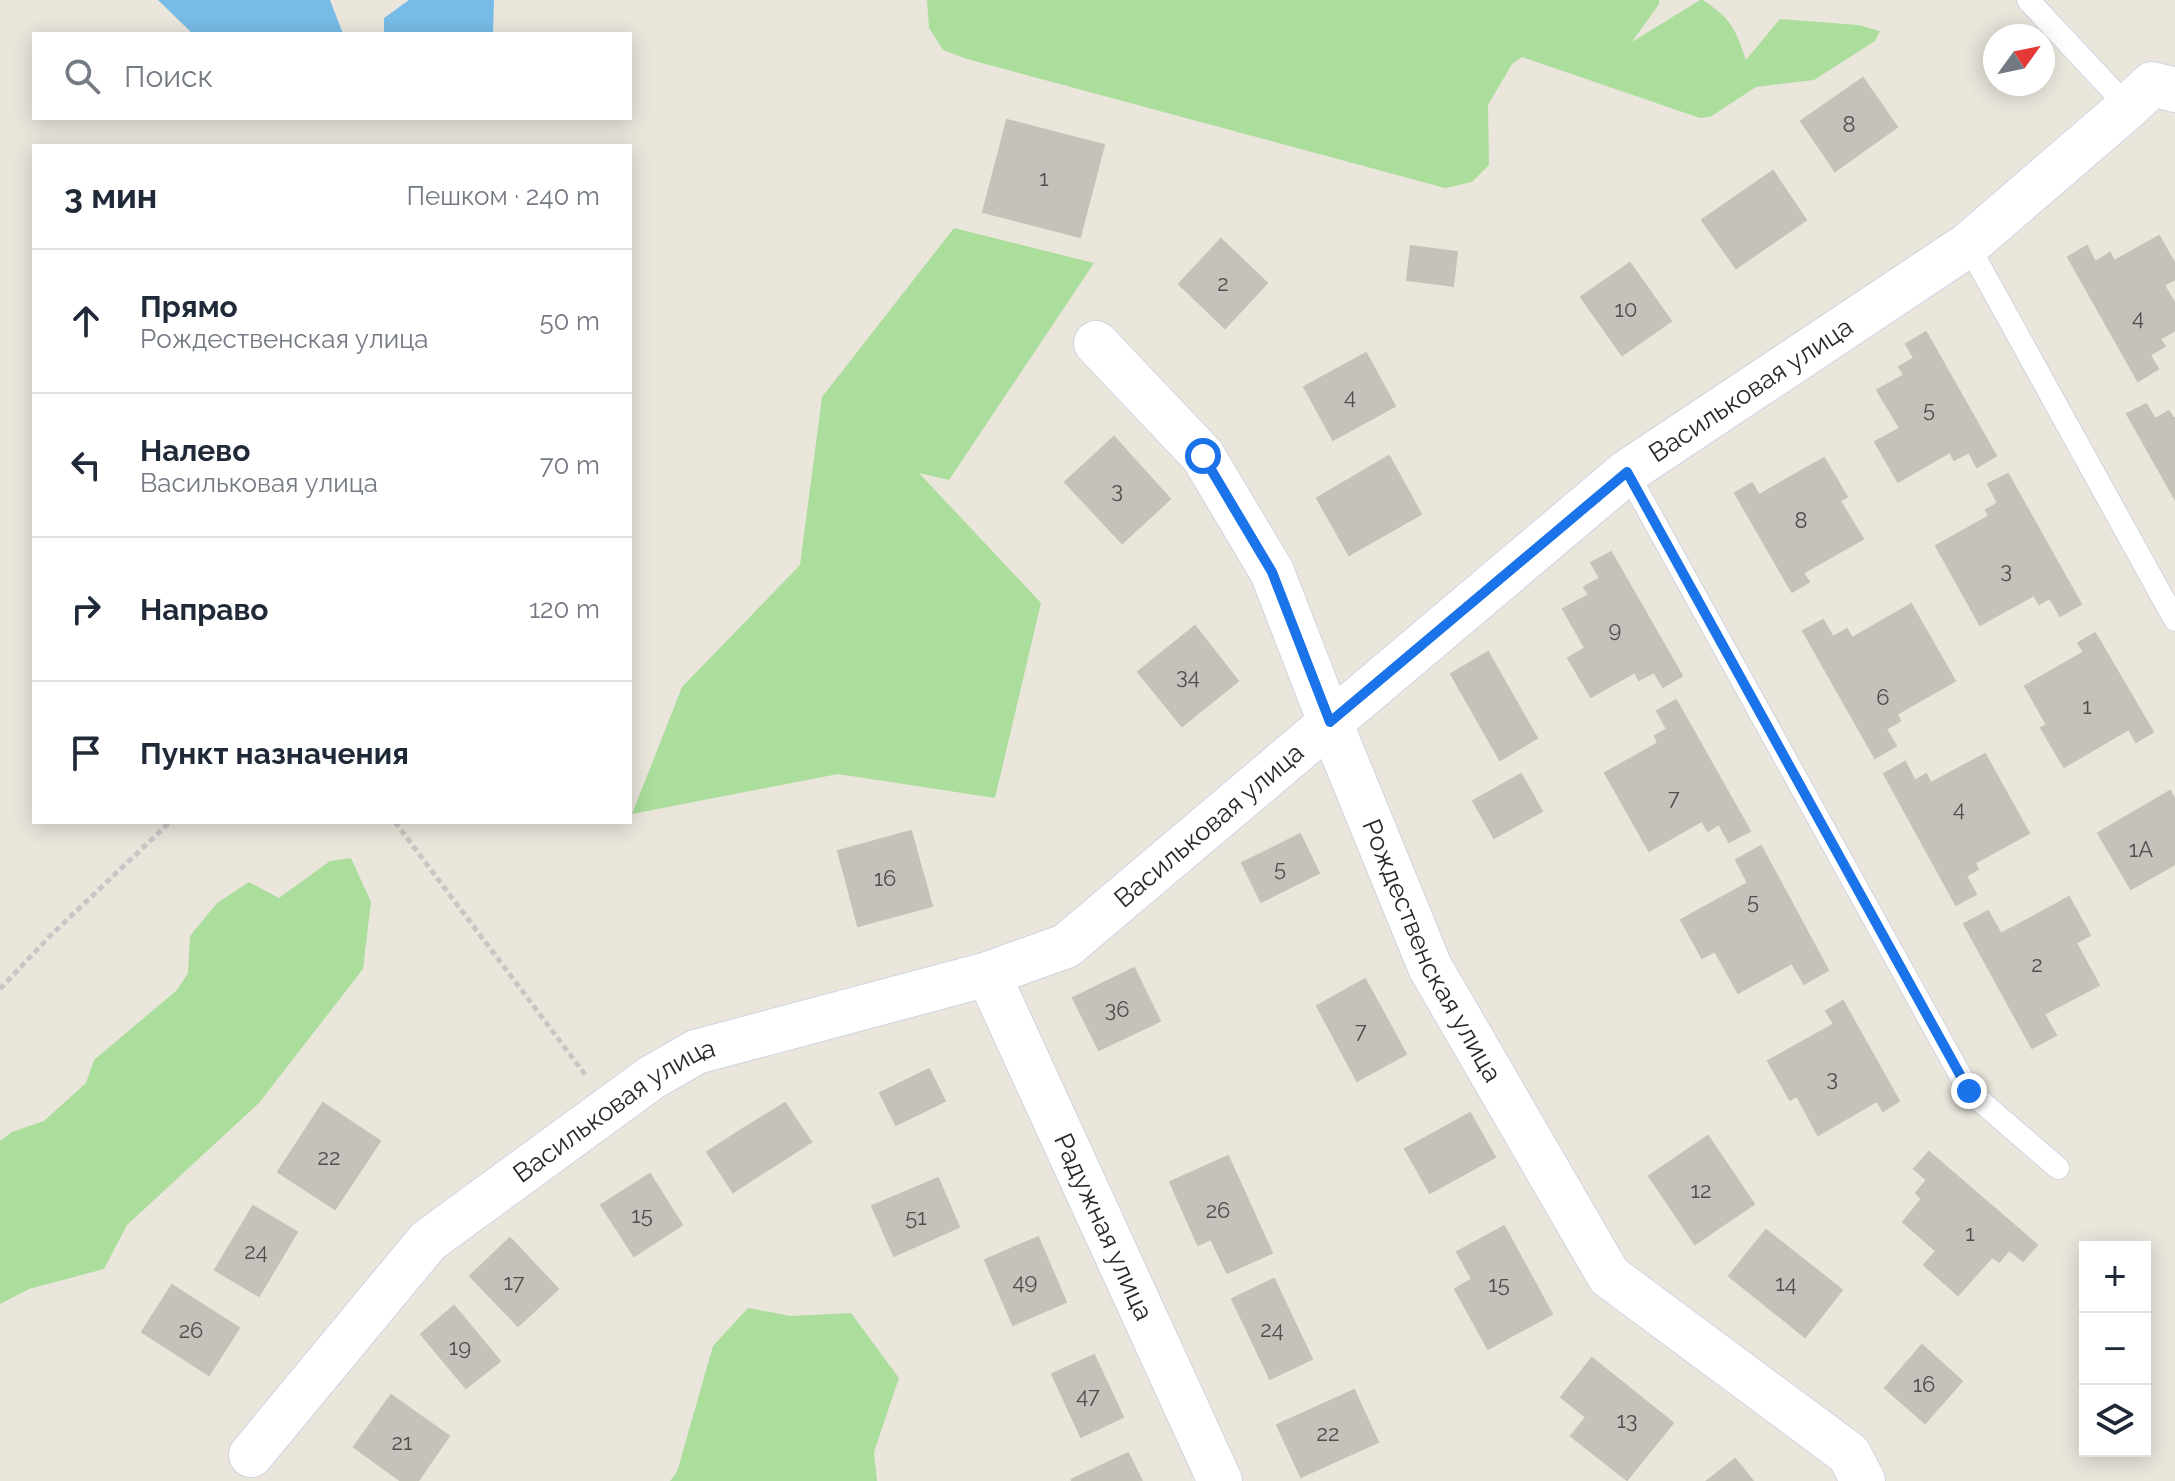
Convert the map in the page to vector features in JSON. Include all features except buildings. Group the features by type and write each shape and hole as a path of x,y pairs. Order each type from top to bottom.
{"street":[{"name":"Васильковая улица","path":"251,1455 428,1241 651,1078 696,1052 988,974 1066,946 1627,472 1968,245 2152,84 2175,90"},
{"name":"Рождественская улица","path":"1096,343 1203,456 1272,572 1430,967 1609,1276 1849,1454 1863,1481"},
{"name":"Радужная улица","path":"988,974 1220,1481"}],"lane":[{"path":"2028,0 2128,107"},
{"path":"1968,245 2175,620"},
{"path":"1627,472 1969,1091 2058,1168"}],"path":[{"path":"0,989 50,936 168,824"},
{"path":"397,824 610,1108"}],"green space":[{"path":"927,0 1659,0 1632,42 1703,0 1731,26 1746,60 1780,19 1858,25 1880,31 1875,41 1814,80 1756,87 1710,117 1700,118 1522,57 1512,64 1488,105 1489,165 1472,182 1445,188 967,59 943,50 929,28"},
{"path":"954,228 1094,263 949,480 919,473 1041,603 995,798 838,774 632,814 682,687 800,565 822,397"},
{"path":"351,858 371,902 363,969 259,1103 127,1225 104,1269 29,1289 0,1304 0,1141 12,1132 44,1121 86,1083 94,1060 177,990 188,973 190,936 217,903 249,882 279,898 330,861"},
{"path":"748,1308 791,1316 851,1313 899,1378 874,1452 877,1481 670,1481 677,1472 713,1346"}],"water":[{"path":"158,0 330,0 342,32 191,32"},
{"path":"409,0 494,0 493,32 384,32 384,18"}],"route":[{"path":"1203,456 1272,572 1330,722 1627,472 1969,1091"}]}
